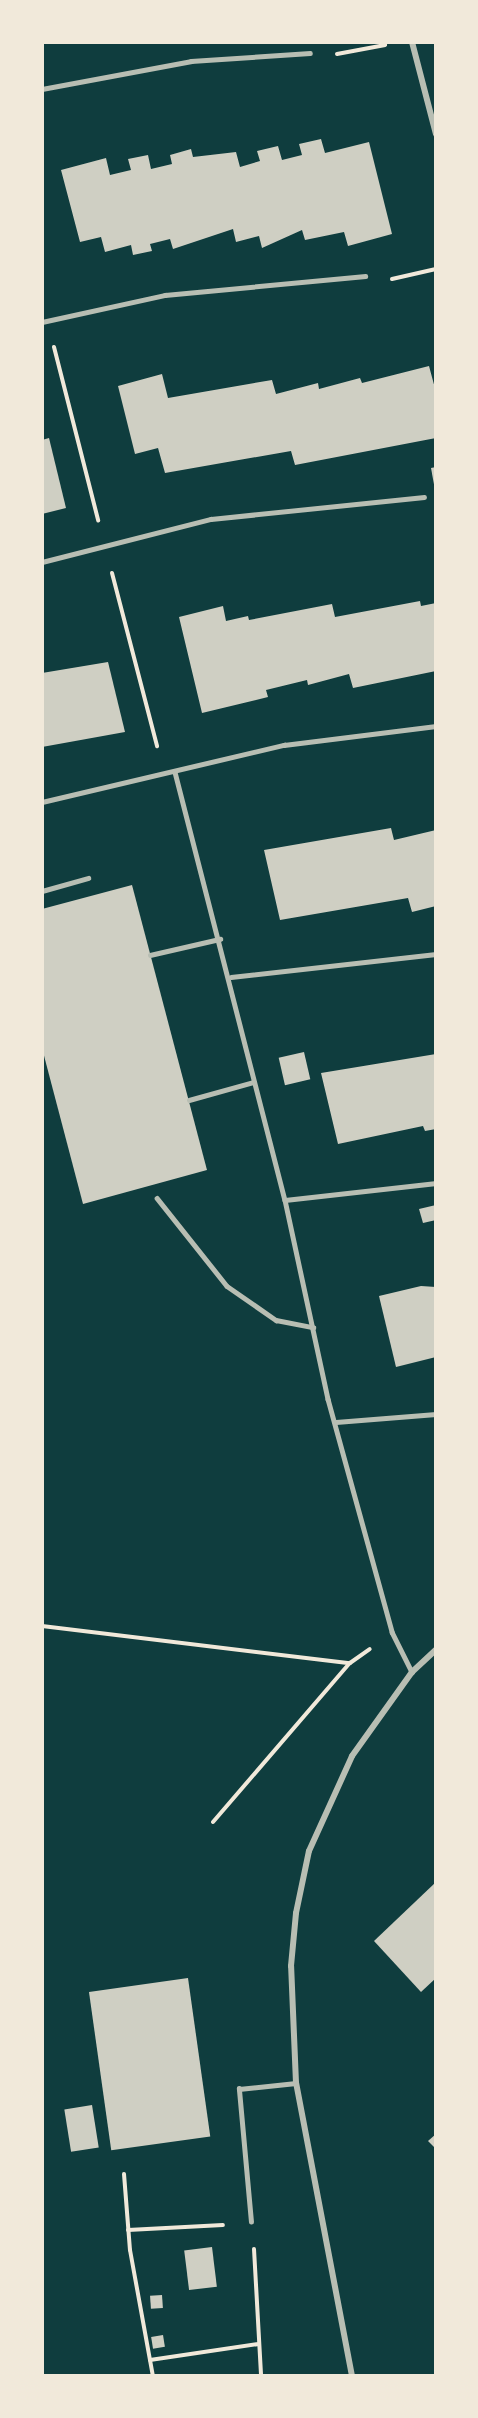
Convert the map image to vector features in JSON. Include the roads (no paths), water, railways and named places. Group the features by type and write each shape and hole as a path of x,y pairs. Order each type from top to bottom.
{"street":[{"path":"412,42 436,134"},
{"path":"352,2376 296,2082 291,1966 309,1851 352,1756 412,1672 436,1650"}],"lane":[{"path":"42,89 190,61 310,53"},
{"path":"42,322 165,295 365,276"},
{"path":"42,562 211,519 424,497"},
{"path":"42,802 284,745 436,726"},
{"path":"175,772 231,977 336,1422 392,1632 412,1672"},
{"path":"42,891 88,878"},
{"path":"150,955 220,939"},
{"path":"231,977 436,954"},
{"path":"189,1100 255,1082"},
{"path":"285,1200 436,1183"},
{"path":"157,1198 227,1286 276,1320 313,1327"},
{"path":"336,1422 436,1414"},
{"path":"251,2222 239,2089 296,2082"}]}
